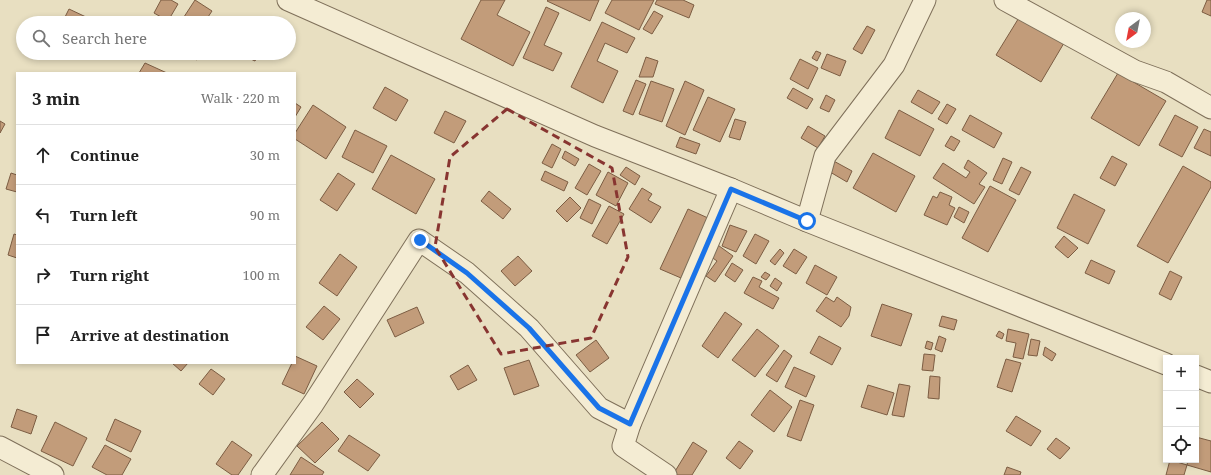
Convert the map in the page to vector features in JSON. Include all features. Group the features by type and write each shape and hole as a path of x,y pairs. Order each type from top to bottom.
{"street":[{"path":"288,0 595,136 731,189 807,221 1163,363"},
{"path":"807,221 825,156 894,64 925,0"},
{"path":"1005,0 1135,71 1166,82 1211,108"},
{"path":"666,475 623,446 630,424 731,189"},
{"path":"262,475 313,404 420,240 467,273 529,328 599,408 630,424"},
{"path":"1199,377 1211,382"},
{"path":"0,446 53,475"}],"highlighted area":[{"path":"507,109 612,168 628,257 591,338 501,354 435,247 450,157"}],"building":[{"path":"161,0 171,0 178,4 171,16 159,16 154,13"},
{"path":"195,0 212,11 209,16 185,16"},
{"path":"481,0 505,0 497,15 530,32 513,66 461,39"},
{"path":"599,0 590,21 547,1"},
{"path":"612,0 654,0 639,30 605,13"},
{"path":"657,0 683,0 694,5 689,18 655,4"},
{"path":"1207,0 1211,0 1211,16 1202,12"},
{"path":"546,7 559,13 544,45 562,53 553,71 523,58"},
{"path":"69,9 84,16 66,16"},
{"path":"654,11 663,16 652,34 643,29"},
{"path":"1020,16 1064,43 1041,82 996,55"},
{"path":"602,22 635,38 627,53 605,43 597,61 618,71 603,103 571,87"},
{"path":"867,26 875,30 862,54 853,49"},
{"path":"816,51 821,53 817,61 812,58"},
{"path":"827,54 846,61 840,76 821,68"},
{"path":"646,57 658,61 653,77 639,77"},
{"path":"800,59 818,68 808,89 790,79"},
{"path":"145,63 165,72 140,72"},
{"path":"1118,73 1166,101 1139,146 1091,118"},
{"path":"636,80 646,84 633,115 623,111"},
{"path":"651,81 674,89 662,122 639,114"},
{"path":"685,81 704,90 685,135 666,126"},
{"path":"385,87 408,100 396,121 373,108"},
{"path":"793,88 813,99 807,109 787,98"},
{"path":"918,90 940,102 932,114 911,102"},
{"path":"826,95 835,100 829,112 820,108"},
{"path":"708,97 735,109 720,142 693,130"},
{"path":"296,104 301,107 296,115"},
{"path":"947,104 956,109 947,124 938,119"},
{"path":"313,105 346,127 326,159 296,140 296,131"},
{"path":"899,110 934,129 920,156 885,138"},
{"path":"445,111 466,121 454,143 434,133"},
{"path":"970,115 1002,133 994,148 962,130"},
{"path":"1175,115 1198,127 1182,157 1159,145"},
{"path":"735,119 746,122 740,140 729,137"},
{"path":"0,121 5,124 0,133"},
{"path":"808,126 825,136 818,148 801,138"},
{"path":"1204,129 1211,132 1211,156 1194,148"},
{"path":"355,130 387,146 373,173 342,157"},
{"path":"951,136 960,141 954,151 945,146"},
{"path":"680,137 700,144 696,154 676,147"},
{"path":"552,144 561,149 552,168 542,163"},
{"path":"565,151 579,159 575,166 562,158"},
{"path":"873,153 915,176 896,212 853,188"},
{"path":"391,155 435,179 416,214 372,189"},
{"path":"1112,156 1127,164 1115,186 1100,178"},
{"path":"1003,158 1012,162 1002,184 993,180"},
{"path":"830,159 852,171 847,182 825,169"},
{"path":"968,160 987,173 979,184 985,187 974,204 933,178 943,163 966,178 970,172 964,168"},
{"path":"589,164 601,171 587,195 575,188"},
{"path":"1183,166 1211,182 1211,187 1168,263 1137,246"},
{"path":"626,167 640,176 635,185 620,175"},
{"path":"1021,167 1031,172 1019,195 1009,190"},
{"path":"545,171 568,182 564,191 541,180"},
{"path":"608,172 628,183 616,206 596,195"},
{"path":"11,173 16,175 16,192 6,189"},
{"path":"338,173 355,184 337,211 320,200"},
{"path":"990,186 1016,200 988,252 962,238"},
{"path":"642,188 652,194 648,200 661,207 651,223 629,209"},
{"path":"489,191 511,209 503,219 481,201"},
{"path":"940,192 952,197 949,205 955,208 947,225 924,215 933,196 937,198"},
{"path":"1074,194 1105,210 1088,244 1057,228"},
{"path":"570,197 581,208 567,222 556,211"},
{"path":"589,199 601,205 592,224 580,218"},
{"path":"609,206 624,214 607,244 592,236"},
{"path":"959,207 969,212 964,223 954,217"},
{"path":"688,209 708,218 681,278 660,269"},
{"path":"730,225 747,231 736,252 722,246"},
{"path":"14,234 16,235 16,258 8,255"},
{"path":"755,234 769,241 756,264 743,256"},
{"path":"1064,236 1078,248 1068,258 1055,247"},
{"path":"715,243 733,256 715,282 706,276 717,261 707,254"},
{"path":"780,249 784,253 775,265 770,261"},
{"path":"794,249 807,257 796,274 783,266"},
{"path":"340,254 357,267 337,296 319,283"},
{"path":"518,256 532,271 515,286 501,271"},
{"path":"1091,260 1115,271 1109,284 1085,273"},
{"path":"732,263 743,270 735,282 725,275"},
{"path":"815,265 837,277 827,295 806,283"},
{"path":"1170,271 1182,277 1171,300 1159,294"},
{"path":"765,272 770,275 766,280 761,277"},
{"path":"753,277 762,281 759,287 779,298 773,309 744,293"},
{"path":"775,278 782,283 777,291 770,286"},
{"path":"826,297 834,302 837,297 851,307 849,316 841,327 816,311"},
{"path":"882,304 912,314 901,346 871,336"},
{"path":"324,306 340,319 323,340 306,327"},
{"path":"417,307 424,323 395,337 387,320"},
{"path":"725,312 742,324 718,358 702,346"},
{"path":"942,316 957,320 954,330 939,326"},
{"path":"757,329 779,346 755,377 732,360"},
{"path":"1008,329 1029,334 1023,359 1013,357 1016,343 1006,341"},
{"path":"999,331 1004,334 1002,339 996,336"},
{"path":"819,336 841,348 832,365 810,353"},
{"path":"939,336 946,339 942,352 935,349"},
{"path":"1031,339 1040,341 1037,356 1028,355"},
{"path":"596,340 609,358 590,372 576,355"},
{"path":"927,341 933,343 931,350 925,348"},
{"path":"1045,347 1056,354 1052,361 1043,355"},
{"path":"784,350 792,356 777,382 766,375"},
{"path":"924,354 935,355 933,371 922,370"},
{"path":"296,356 317,366 304,394 282,384 292,364 296,364"},
{"path":"1006,359 1021,363 1012,392 997,387"},
{"path":"529,360 539,386 514,395 504,368"},
{"path":"173,364 187,364 181,371"},
{"path":"468,365 477,380 458,390 450,376"},
{"path":"794,367 815,376 806,397 785,387"},
{"path":"211,369 225,379 213,395 199,384"},
{"path":"930,376 940,377 939,399 928,398"},
{"path":"357,379 374,394 360,408 344,392"},
{"path":"899,384 910,386 904,417 892,415"},
{"path":"868,385 894,393 887,415 861,407"},
{"path":"770,390 792,407 774,432 751,415"},
{"path":"800,400 814,405 801,441 787,436"},
{"path":"17,409 37,416 31,434 11,427"},
{"path":"1016,416 1041,431 1031,446 1006,431"},
{"path":"115,419 141,431 131,452 106,440"},
{"path":"55,422 87,438 73,466 41,451"},
{"path":"322,422 339,439 315,463 297,446"},
{"path":"349,435 380,455 368,471 338,451"},
{"path":"1056,438 1070,448 1060,459 1047,449"},
{"path":"1199,438 1211,441 1211,472 1187,465 1187,463 1199,463"},
{"path":"232,441 252,455 238,475 232,475 216,464"},
{"path":"739,441 753,451 740,469 726,458"},
{"path":"693,442 707,451 692,475 676,475 674,473"},
{"path":"105,445 131,459 122,475 107,475 92,467"},
{"path":"301,457 324,472 322,475 290,475"},
{"path":"1169,463 1180,463 1187,465 1184,475 1166,475"},
{"path":"1007,467 1021,472 1020,475 1004,475"}],"route":[{"path":"420,240 467,273 529,328 599,408 630,424 731,189 807,221"}]}
